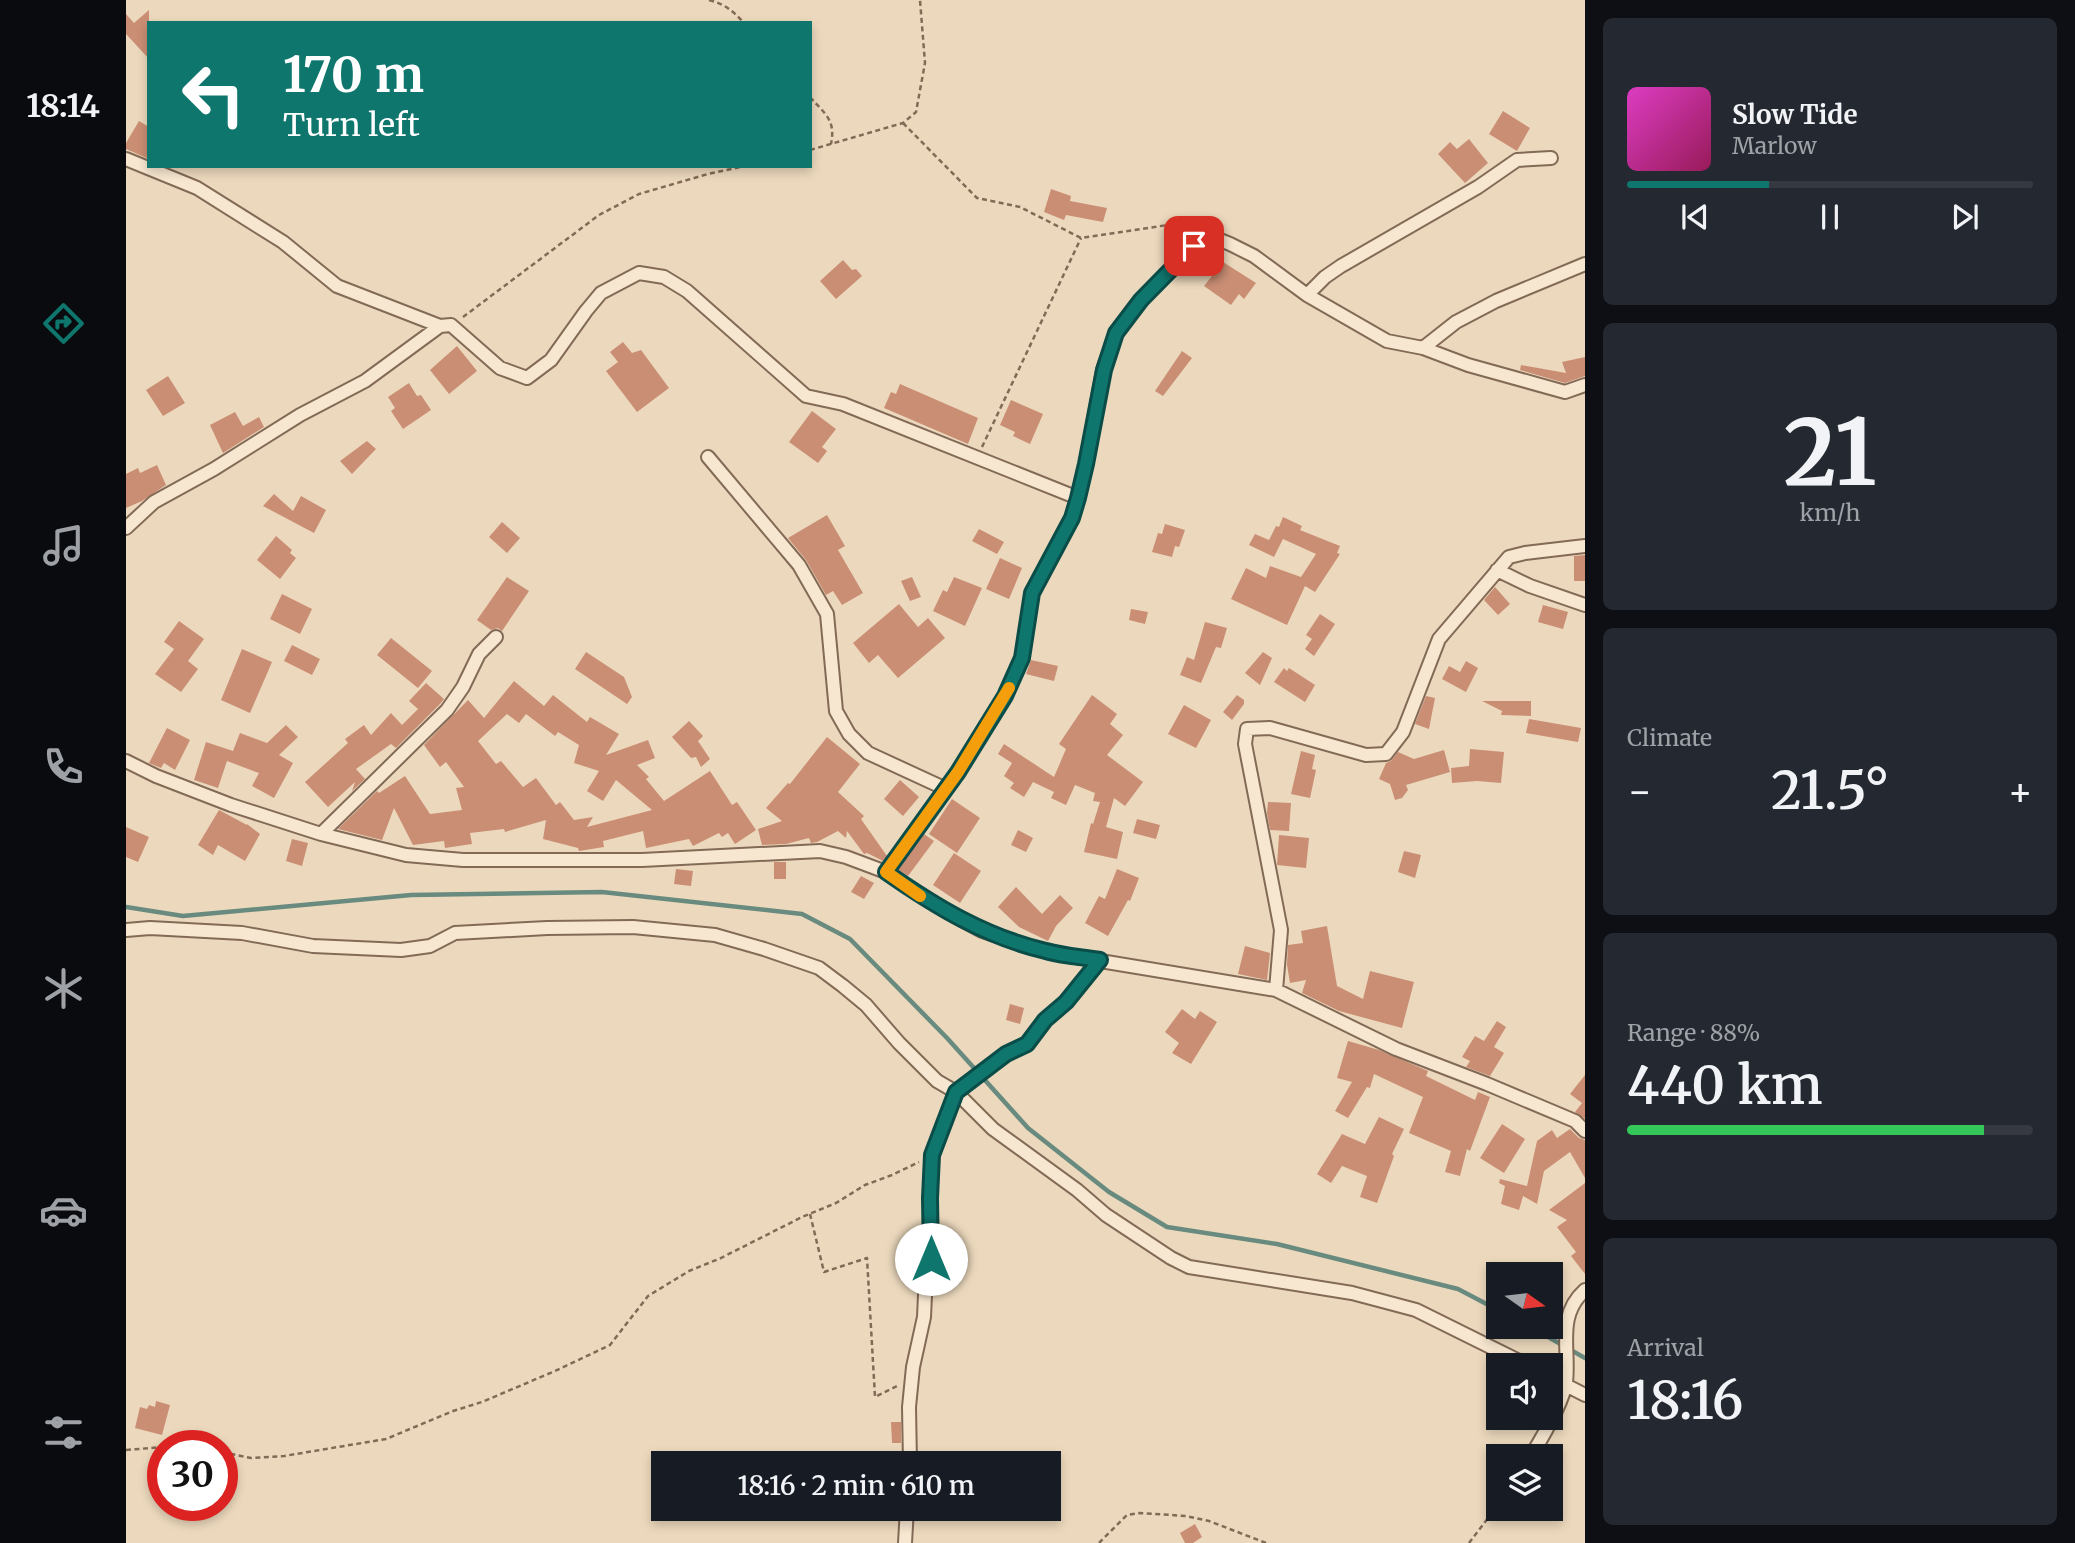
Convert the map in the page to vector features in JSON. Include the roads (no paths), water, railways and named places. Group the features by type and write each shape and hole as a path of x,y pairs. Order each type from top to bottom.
{"street":[{"path":"1307,295 1341,265 1478,187 1506,166 1517,160 1551,158"},
{"path":"126,159 147,168"},
{"path":"148,168 197,188 283,242 337,286 446,326 500,368 527,379 551,360 601,293 639,273 664,277 708,308 806,396 843,404 1078,498"},
{"path":"886,872 946,789 1005,696 1022,658 1032,593 1072,518 1078,498 1104,370 1116,333 1141,300 1194,246 1220,240 1230,244 1254,256 1307,295 1387,341 1423,348 1468,365 1565,391 1585,385"},
{"path":"1423,348 1466,316 1585,264"},
{"path":"126,528 154,502 214,469 300,415 365,381 446,326"},
{"path":"708,457 799,565 827,614 836,711 849,734 868,753 946,789"},
{"path":"1276,990 1281,930 1245,744 1247,729 1270,728 1366,755 1386,754 1403,732 1439,639 1508,557 1585,546"},
{"path":"1497,570 1530,586 1585,605"},
{"path":"321,834 447,710 463,687 479,654 496,637"},
{"path":"126,761 156,776 231,805 321,834 405,855 463,860 642,860 820,851 846,857 886,872 949,914 982,931 1046,952 1276,990 1396,1049 1575,1121 1585,1131"},
{"path":"126,930 150,928 242,933 313,946 401,950 430,946 455,933 547,928 633,928 715,935 764,949 819,968 866,1005 937,1081 956,1092 993,1129 1077,1190 1106,1215 1171,1258 1189,1267 1352,1293 1416,1310 1503,1353"},
{"path":"909,1451 912,1378 924,1317 931,1259 932,1155 956,1092 1006,1054 1027,1044 1045,1020 1066,1002 1100,960"},
{"path":"1538,1444 1549,1426 1566,1384 1566,1322 1575,1299 1585,1290"},
{"path":"1563,1383 1585,1395"},
{"path":"905,1543 906,1521"}],"waterway":[{"path":"126,907 183,916 411,895 602,892 802,914 850,939 947,1038 1028,1128 1109,1192 1167,1227 1277,1244 1458,1289 1486,1304"},
{"path":"1552,1339 1585,1358"}]}
